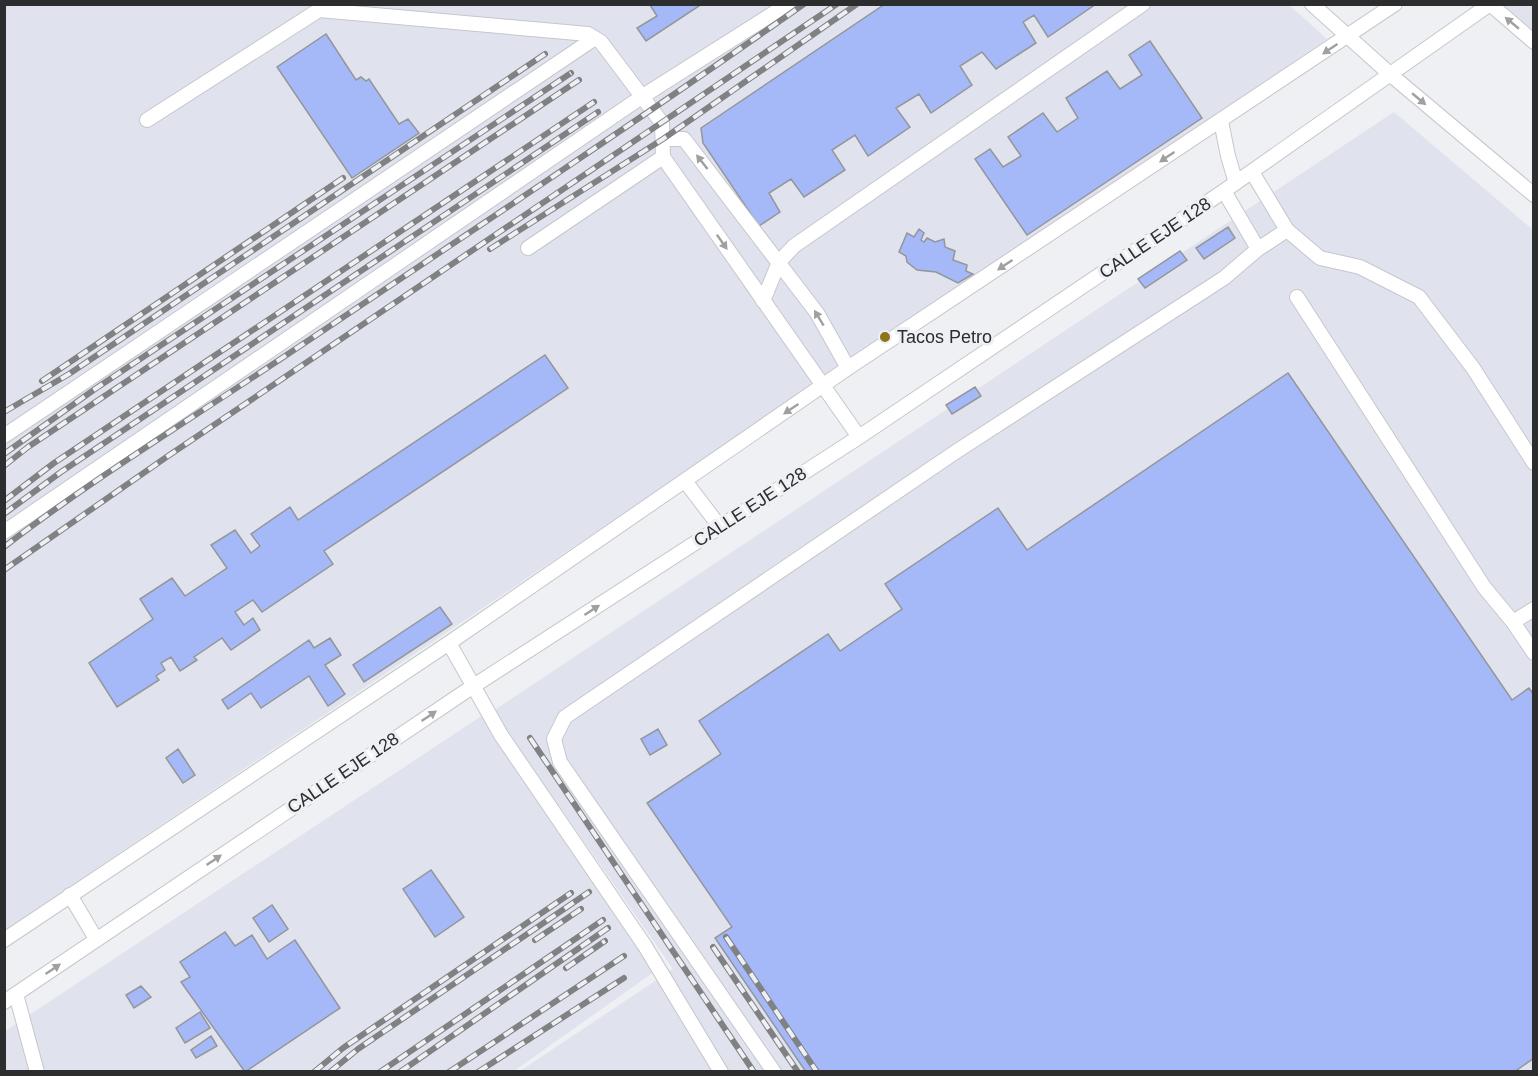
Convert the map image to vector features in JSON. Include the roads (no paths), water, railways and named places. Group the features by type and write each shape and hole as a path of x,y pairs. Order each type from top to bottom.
{"street":[{"path":"4,532 643,96 788,4"},
{"path":"763,301 778,262 794,246 1143,4"},
{"path":"1312,4 1391,75 1533,195"},
{"path":"4,940 449,643 848,368 1395,4"},
{"path":"1490,5 1533,42"},
{"name":"CALLE EJE 128","path":"10,998 472,687 859,437 1236,183 1490,5"},
{"path":"147,120 319,10 588,34 602,42 662,123 663,157 859,437"},
{"path":"4,436 595,38"},
{"path":"1221,121 1236,183"},
{"path":"663,139 684,139 817,313 848,368"},
{"path":"528,248 663,157"},
{"path":"1252,172 1287,230 1320,258 1360,267 1419,297 1473,368 1533,463"},
{"path":"1224,191 1258,249"},
{"path":"774,1071 560,762 554,739 565,717 957,451 1224,278 1258,249 1287,230"},
{"path":"1297,297 1484,587 1513,622 1533,653"},
{"path":"685,482 720,527"},
{"path":"1513,622 1533,609"},
{"path":"449,643 501,735 645,946 721,1071"},
{"path":"70,895 96,939"},
{"path":"10,998 37,1071"}],"railway":[{"path":"4,547 103,476 540,186 804,4"},
{"path":"4,570 168,456 837,4"},
{"path":"490,249 663,139 857,4"},
{"path":"4,412 69,374 545,54"},
{"path":"4,454 95,389 571,73"},
{"path":"4,466 28,447 579,80"},
{"path":"4,501 54,463 594,102"},
{"path":"4,514 61,472 598,112"},
{"path":"42,381 343,178"},
{"path":"530,738 754,1072"},
{"path":"330,1072 358,1049 589,892"},
{"path":"314,1072 343,1048 571,893"},
{"path":"535,940 581,909"},
{"path":"380,1072 603,920"},
{"path":"400,1072 608,928"},
{"path":"726,937 817,1072"},
{"path":"566,968 605,941"},
{"path":"713,947 798,1072"},
{"path":"449,1072 624,956"},
{"path":"478,1072 624,978"}],"place":[{"name":"Tacos Petro","path":"885,337"}]}
